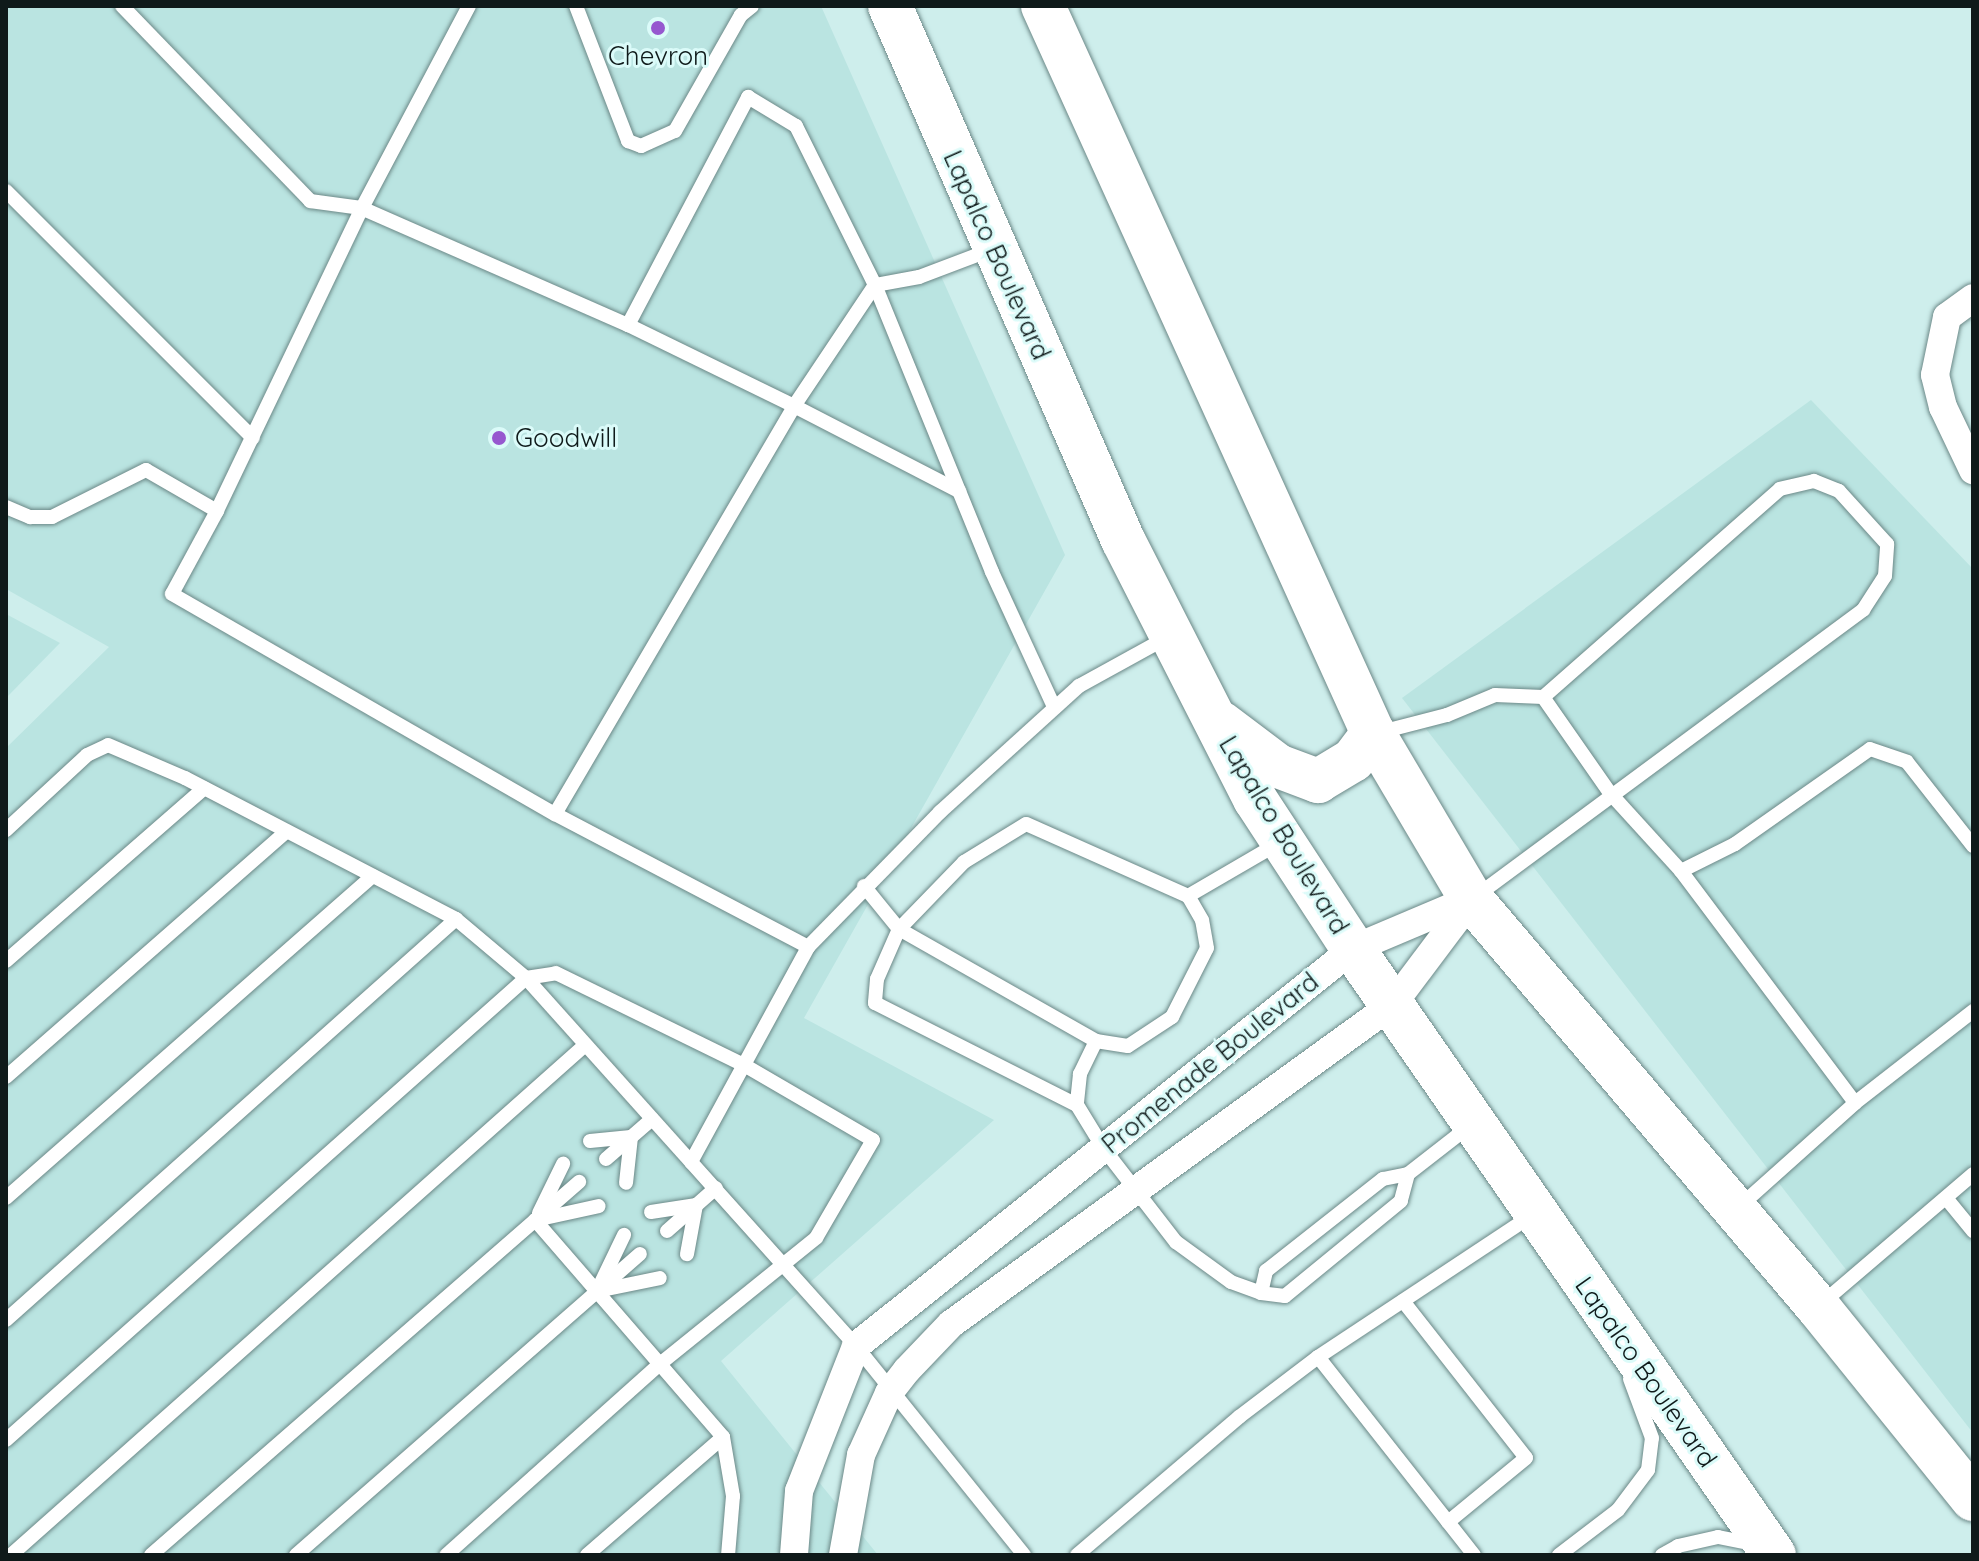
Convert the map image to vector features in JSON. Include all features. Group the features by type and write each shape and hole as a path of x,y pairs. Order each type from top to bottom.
{"main road":[{"name":"Lapalco Boulevard","path":"890,6 993,249 1123,540 1174,634 1213,716 1283,841 1353,949 1770,1551"},
{"path":"1043,6 1373,733 1471,899 1669,1129 1733,1212 1818,1307 1973,1499"},
{"path":"1213,716 1278,766 1318,781 1353,760 1373,733"}],"street":[{"path":"1973,298 1947,317 1935,375 1943,407 1973,470"},
{"name":"Promenade Boulevard","path":"856,1346 1353,949 1471,899"},
{"name":"Promenade Boulevard","path":"843,1555 861,1455 889,1393 951,1324 1393,1004 1471,899"},
{"path":"794,1555 799,1491 856,1346"}],"lane":[{"path":"122,6 310,201 362,208 628,325 959,491"},
{"path":"469,6 362,208 253,438 172,594 555,814 808,947"},
{"path":"576,6 628,141 641,146 675,131 741,15 752,6"},
{"path":"628,325 748,97 796,126 875,285 959,491 1054,707"},
{"path":"6,191 253,438"},
{"path":"555,814 794,406 875,285 919,277 993,249"},
{"path":"6,507 30,517 52,517 146,470 217,511"},
{"path":"1373,733 1447,715 1495,695 1543,697 1780,489 1814,481 1839,491 1887,544 1885,576 1863,610 1610,793 1471,899"},
{"path":"691,1162 808,947 864,886 1054,707 1079,686 1174,634"},
{"path":"1543,697 1610,793 1681,871 1855,1103"},
{"path":"6,830 87,755 108,745 204,788 456,919 526,978 584,1046 782,1261 856,1346 889,1393 1024,1555"},
{"path":"1681,871 1735,844 1870,749 1907,762 1973,846"},
{"path":"6,961 204,788"},
{"path":"864,886 899,929 1096,1041 1128,1046 1172,1017 1207,948 1202,920 1188,896 1026,824 964,862 899,929 877,979 875,1003 1077,1105 1104,1149 1176,1242 1231,1282 1261,1293 1285,1296 1401,1201 1408,1174"},
{"path":"6,1077 287,831"},
{"path":"1188,896 1283,841"},
{"path":"6,1198 373,876"},
{"path":"6,1320 456,919"},
{"path":"6,1440 526,978 556,973 744,1065 873,1140 816,1238 782,1261 661,1363 446,1555"},
{"path":"1733,1212 1855,1103 1973,1011"},
{"path":"1077,1105 1080,1074 1096,1041"},
{"path":"11,1555 584,1046"},
{"path":"606,1159 652,1119"},
{"path":"1261,1293 1266,1271 1383,1179 1408,1174 1475,1123"},
{"path":"590,1141 631,1137"},
{"path":"626,1183 631,1137"},
{"path":"535,1220 563,1164"},
{"path":"1818,1307 1973,1174"},
{"path":"151,1555 579,1182"},
{"path":"667,1231 716,1188"},
{"path":"1946,1198 1973,1231"},
{"path":"651,1212 696,1205"},
{"path":"687,1254 696,1205"},
{"path":"535,1220 599,1206"},
{"path":"1077,1555 1239,1417 1318,1357 1537,1213"},
{"path":"535,1220 723,1437 733,1496 728,1555"},
{"path":"597,1291 624,1235"},
{"path":"296,1555 640,1254"},
{"path":"597,1291 660,1278"},
{"path":"1403,1301 1526,1458 1448,1522"},
{"path":"1559,1555 1618,1510 1648,1470 1652,1438 1608,1319"},
{"path":"1318,1357 1474,1555"},
{"path":"587,1555 723,1437"},
{"path":"1662,1555 1678,1546 1718,1537 1770,1551"}],"shaded area":[{"path":"6,6 821,6 1065,555 804,1018 994,1120 721,1361 878,1555 6,1555 6,748 109,647 6,589"},
{"path":"1811,400 1973,569 1973,1433 1402,698"},
{"path":"6,614 60,643 6,698"}],"place":[{"name":"Chevron","path":"658,28"},
{"name":"Goodwill","path":"499,438"}]}
